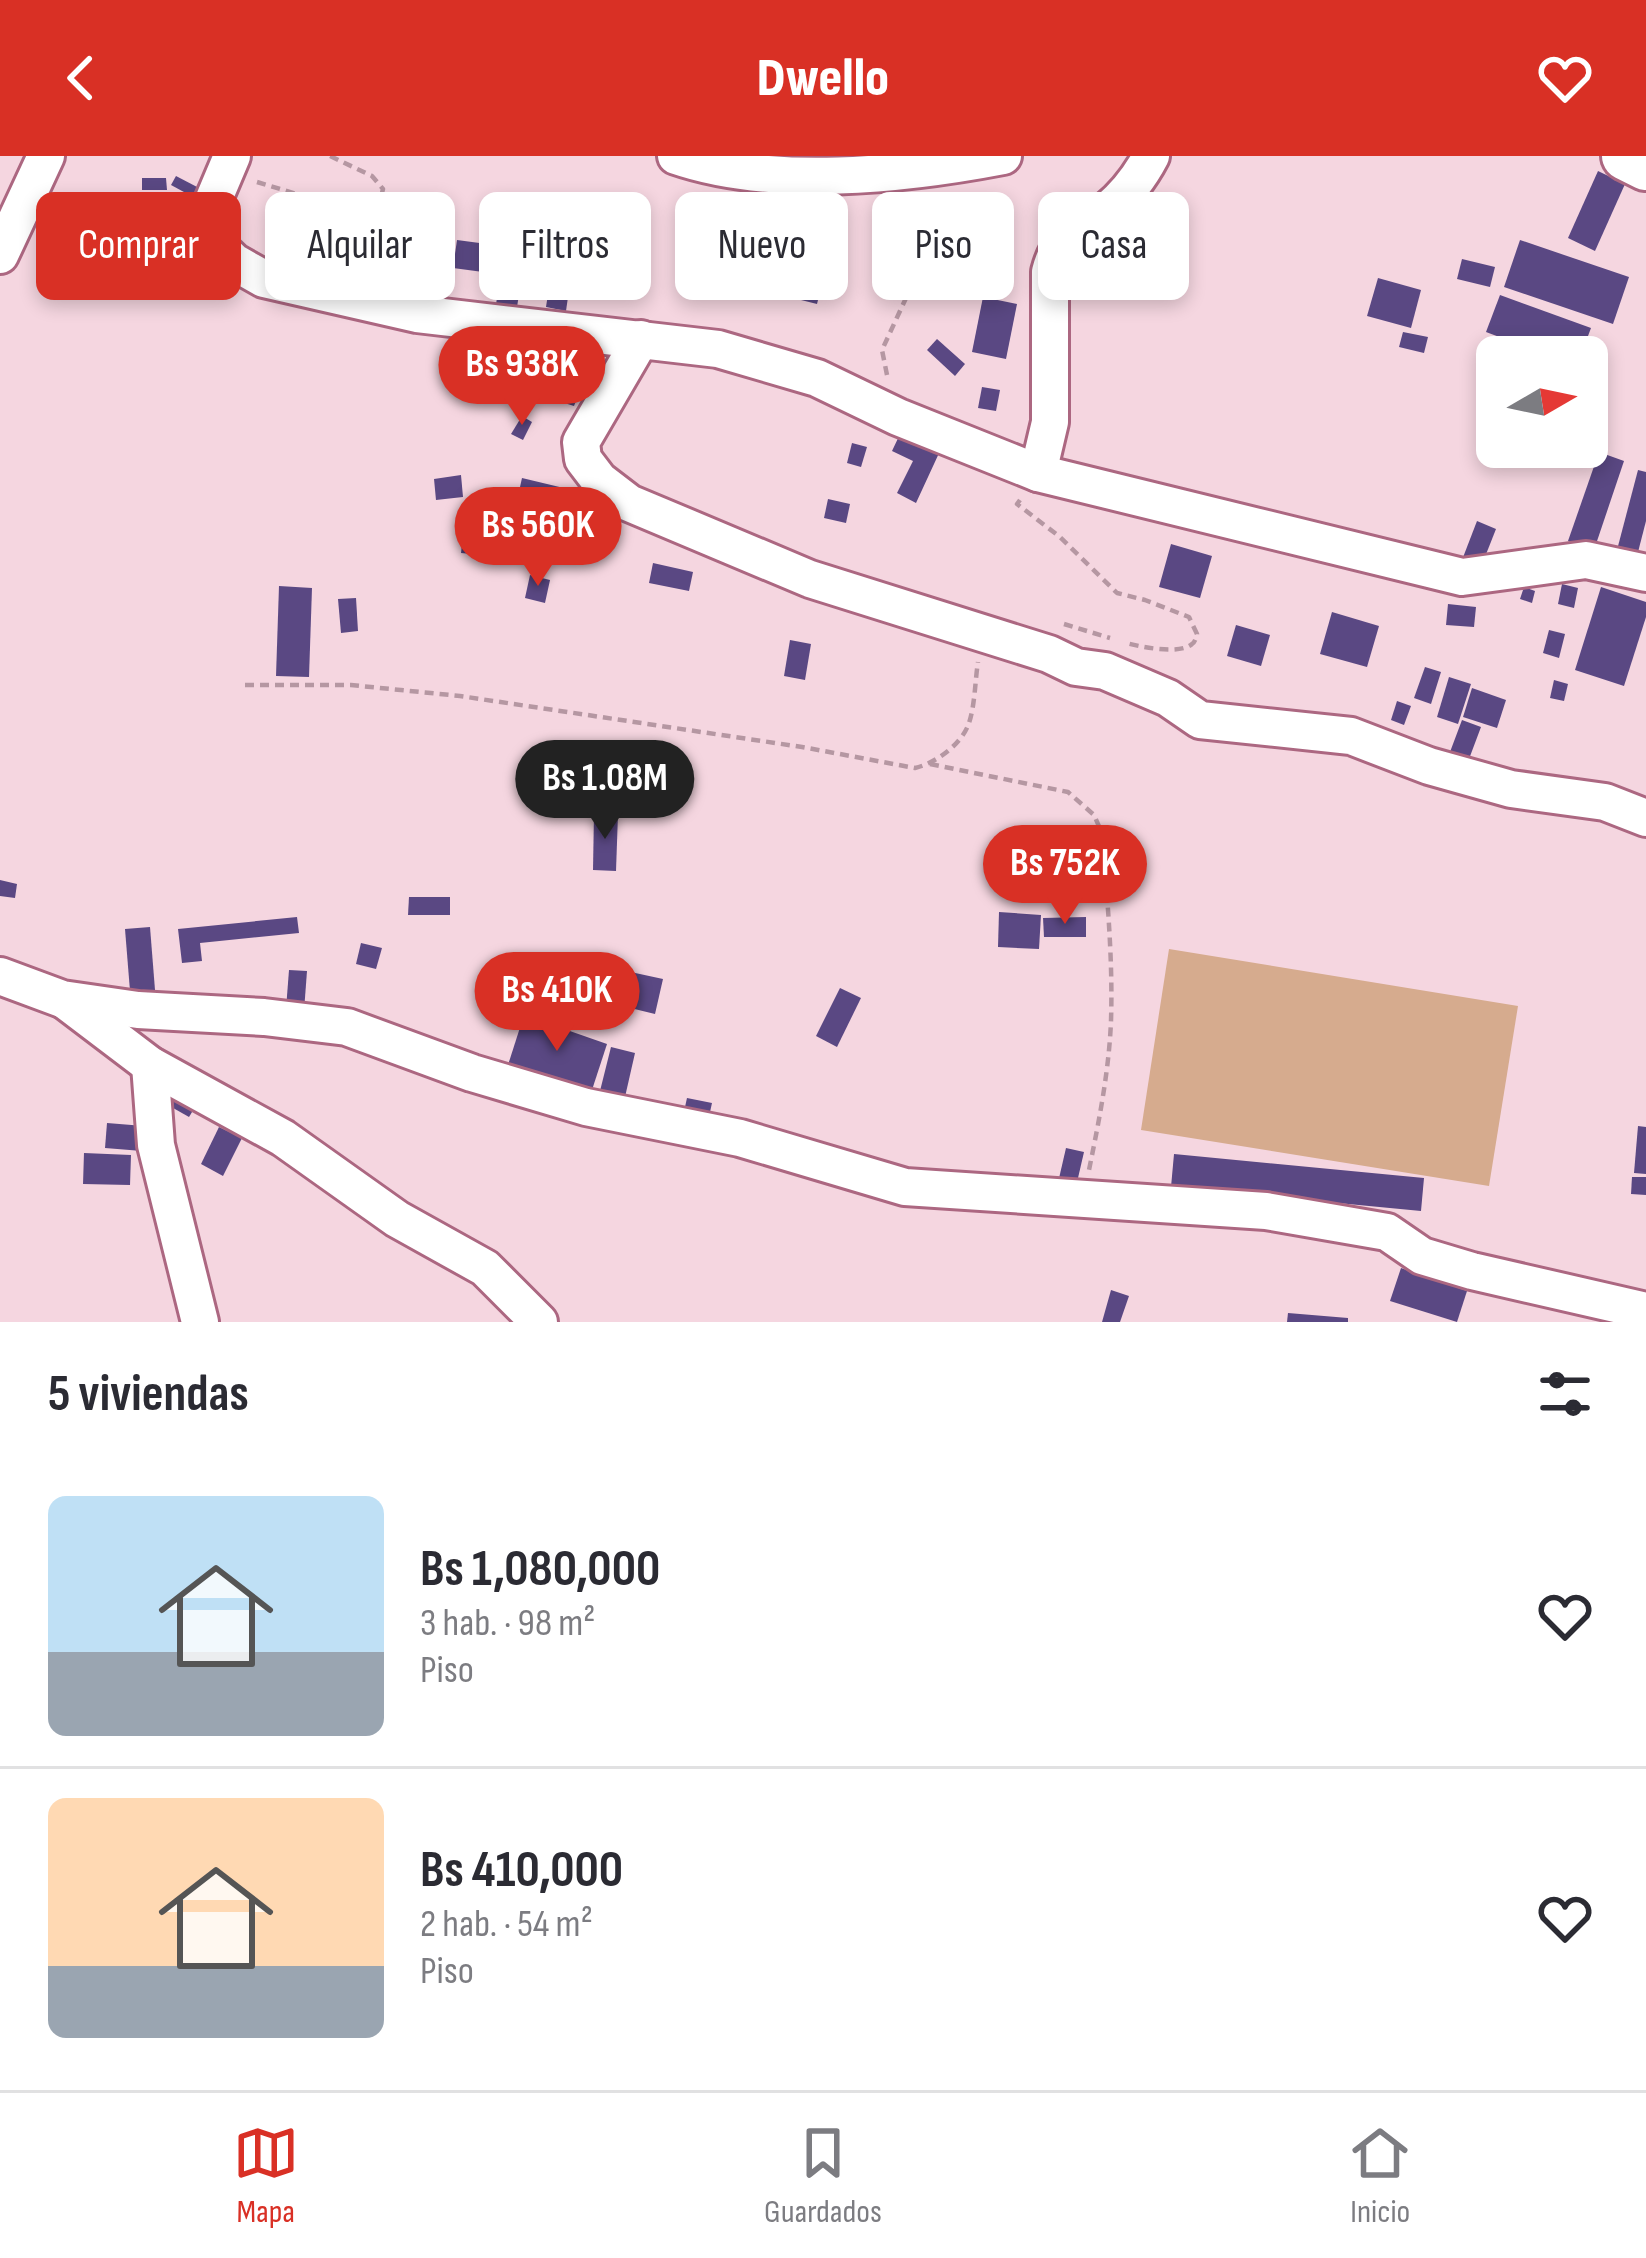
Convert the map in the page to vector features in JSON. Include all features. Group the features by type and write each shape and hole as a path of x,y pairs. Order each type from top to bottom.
{"main road":[{"path":"1626,156 1646,166"}],"street":[{"path":"0,255 46,156"},
{"path":"676,156 701,164 797,176 934,169 1003,156"},
{"path":"1039,473 1050,422 1049,272 1055,249 1120,199 1151,156"},
{"path":"230,161 213,201 210,239 234,262 264,279 417,314 718,349 817,377 898,417 1039,473 1462,578 1586,560 1646,573"},
{"path":"641,339 581,442 583,459 599,480 629,503 810,579 1049,653 1076,667 1106,671 1168,698 1200,720 1351,736 1429,766 1511,789 1605,802 1646,818"},
{"path":"0,976 62,999 347,1028 472,1073 586,1106 740,1138 905,1187 1266,1211 1388,1232 1422,1256 1646,1311"},
{"path":"62,999 150,1065 283,1138 397,1219 485,1268 539,1322"},
{"path":"150,1065 157,1145 200,1322"}],"path":[{"path":"230,161 265,186 346,209 380,201 383,189 373,176 330,156"},
{"path":"898,417 908,400 888,380 883,350 905,300"},
{"path":"1039,473 1017,504 1060,537 1117,593 1189,617 1197,634 1187,647 1160,649 1066,623 1046,631 1049,653"},
{"path":"245,685 351,685 460,696 802,746 915,768 930,764 969,726 982,632"},
{"path":"930,764 1068,792 1094,815 1102,833 1112,962 1111,1025 1106,1080 1082,1199"}],"shaded area":[{"path":"1169,949 1518,1006 1489,1186 1141,1130"}],"building":[{"path":"1598,171 1625,184 1595,251 1568,238"},
{"path":"176,176 199,188 184,192 171,185"},
{"path":"142,178 166,178 167,190 142,190"},
{"path":"457,240 479,243 479,271 455,268"},
{"path":"1520,240 1629,277 1613,324 1504,287"},
{"path":"1462,259 1495,267 1490,287 1457,279"},
{"path":"1378,278 1421,290 1411,328 1367,316"},
{"path":"1500,295 1591,328 1588,336 1486,332"},
{"path":"497,300 518,300 517,307 496,304"},
{"path":"547,300 568,300 566,311 546,307"},
{"path":"982,300 1017,304 1006,359 972,352"},
{"path":"1403,332 1428,337 1424,353 1399,347"},
{"path":"937,339 965,364 955,376 927,350"},
{"path":"545,379 580,390 574,406 539,395"},
{"path":"982,387 1000,390 996,411 978,408"},
{"path":"522,416 532,422 523,440 511,434"},
{"path":"901,432 940,451 916,503 897,493 913,461 892,451"},
{"path":"852,443 867,447 861,467 847,463"},
{"path":"1608,455 1624,461 1594,550 1568,541 1593,468 1608,468"},
{"path":"1638,470 1646,472 1646,521 1637,556 1617,550"},
{"path":"461,475 463,497 436,500 434,479"},
{"path":"522,478 572,490 564,525 514,514"},
{"path":"828,499 850,504 846,523 824,518"},
{"path":"466,510 497,514 493,556 461,553"},
{"path":"1477,521 1496,529 1481,567 1462,560"},
{"path":"1171,544 1212,556 1200,598 1159,587"},
{"path":"653,563 693,572 689,591 649,583"},
{"path":"530,575 550,580 545,603 525,598"},
{"path":"1562,584 1578,588 1574,608 1558,604"},
{"path":"279,586 312,588 309,677 276,676"},
{"path":"1524,587 1535,591 1532,603 1520,599"},
{"path":"1601,587 1646,602 1646,617 1624,686 1575,670"},
{"path":"356,598 358,631 341,633 338,599"},
{"path":"1448,604 1476,607 1474,627 1446,625"},
{"path":"1332,612 1379,626 1367,667 1320,654"},
{"path":"1236,625 1270,635 1261,666 1227,656"},
{"path":"1549,630 1565,634 1559,658 1543,653"},
{"path":"790,640 811,644 805,680 784,676"},
{"path":"1425,667 1441,672 1431,704 1414,698"},
{"path":"1449,677 1471,684 1458,724 1437,717"},
{"path":"1554,680 1568,684 1564,701 1550,698"},
{"path":"1472,688 1506,700 1497,728 1463,717"},
{"path":"1397,701 1411,706 1404,725 1391,720"},
{"path":"1462,720 1481,727 1469,759 1450,752"},
{"path":"594,813 618,814 616,871 593,870"},
{"path":"0,880 17,884 15,898 0,896"},
{"path":"409,897 450,897 450,915 408,915"},
{"path":"999,912 1041,915 1039,949 998,947"},
{"path":"297,917 299,933 200,943 202,961 182,963 178,929"},
{"path":"1086,917 1086,937 1044,937 1043,918"},
{"path":"150,927 155,990 130,991 125,929"},
{"path":"361,943 382,948 376,969 356,964"},
{"path":"289,970 307,971 304,1011 286,1009"},
{"path":"626,971 663,979 655,1014 618,1005"},
{"path":"840,988 861,998 837,1047 816,1036"},
{"path":"524,1015 607,1044 591,1093 508,1065"},
{"path":"611,1047 635,1053 625,1097 600,1091"},
{"path":"167,1086 197,1104 189,1117 159,1100"},
{"path":"687,1098 712,1103 708,1121 683,1116"},
{"path":"107,1123 144,1126 142,1151 105,1148"},
{"path":"1638,1126 1646,1127 1646,1174 1634,1173"},
{"path":"219,1127 242,1138 223,1176 201,1164"},
{"path":"1066,1148 1084,1152 1075,1191 1057,1187"},
{"path":"84,1153 131,1155 130,1185 83,1184"},
{"path":"1174,1154 1424,1178 1421,1211 1171,1187"},
{"path":"1632,1177 1646,1177 1646,1195 1631,1194"},
{"path":"1401,1268 1467,1291 1457,1322 1390,1301"},
{"path":"1111,1290 1129,1296 1120,1322 1102,1322"},
{"path":"1288,1313 1348,1318 1348,1322 1287,1322"}]}
